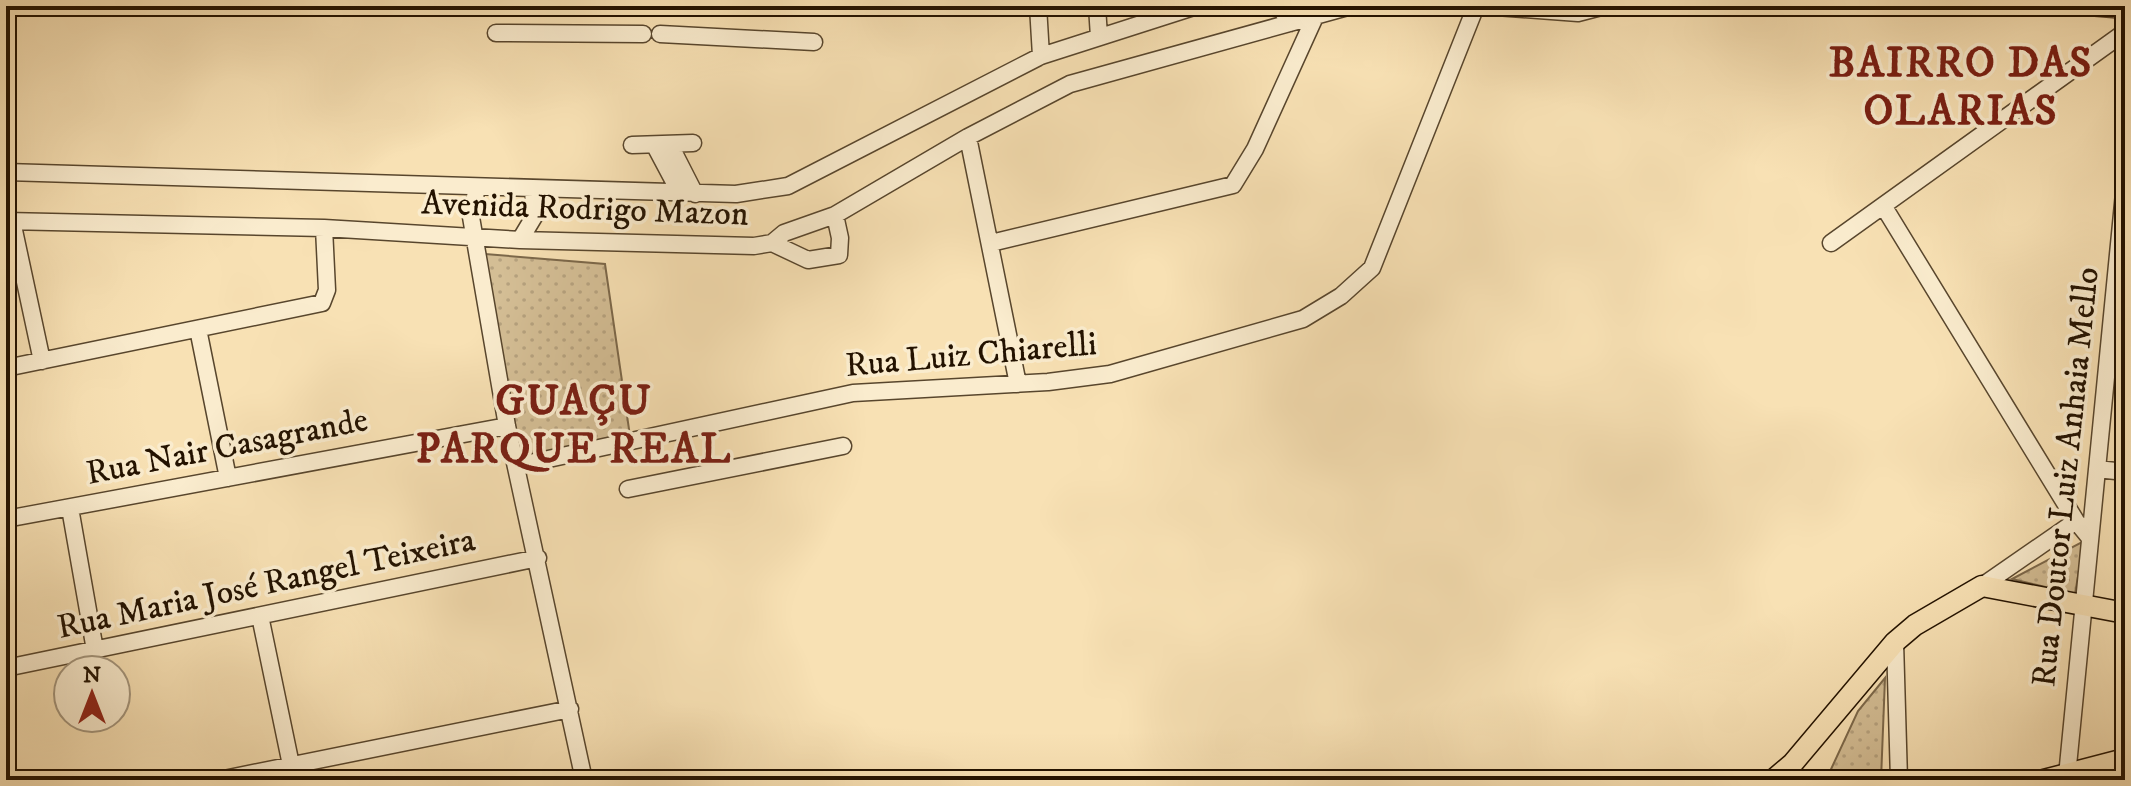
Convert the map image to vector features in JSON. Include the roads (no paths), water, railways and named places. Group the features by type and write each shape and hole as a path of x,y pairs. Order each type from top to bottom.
{"main road":[{"path":"1773,780 1795,772 1895,642 1915,625 1982,586 2125,613"},
{"path":"2044,780 2125,759"}],"street":[{"path":"1038,6 1041,56"},
{"path":"1097,6 1099,37"},
{"name":"Avenida Rodrigo Mazon","path":"6,172 736,194 788,186 1041,56 1197,6"},
{"path":"1279,6 1290,23"},
{"name":"Avenida Rodrigo Mazon","path":"9,221 324,228 520,240 754,246 772,243 784,233 835,215 968,137 1070,84 1290,23 1319,10 1351,6"},
{"name":"Rua Luiz Chiarelli","path":"516,466 853,393 1018,384 1110,374 1303,319 1341,296 1372,268 1476,6"},
{"path":"1483,6 1578,13 1605,6"},
{"path":"2077,6 2121,9"},
{"path":"991,243 1233,185 1255,149 1319,10"},
{"path":"496,33 652,34 814,42"},
{"path":"1831,243 2122,41"},
{"path":"968,137 1018,384"},
{"path":"632,145 693,143"},
{"path":"663,145 688,194"},
{"name":"Rua Doutor Luiz Anhaia Mello","path":"2067,776 2125,183"},
{"path":"477,187 471,206 507,426 584,780"},
{"path":"520,240 535,215 533,190"},
{"path":"1884,207 2076,521 2089,537"},
{"path":"772,243 808,260 839,255 840,238 835,215"},
{"path":"9,221 42,361"},
{"path":"6,368 322,303 327,290 324,228"},
{"path":"198,329 228,478"},
{"path":"2108,351 2125,346"},
{"name":"Rua Nair Casagrande","path":"6,519 507,426"},
{"path":"628,489 843,446"},
{"path":"2097,469 2125,472"},
{"path":"70,508 95,650"},
{"path":"1982,586 2076,521"},
{"name":"Rua Maria José Rangel Teixeira","path":"6,668 538,558"},
{"path":"260,616 291,765"},
{"path":"1895,642 1899,780"},
{"path":"219,780 570,709"}],"district":[{"name":"BAIRRO DAS OLARIAS","path":"1961,88"},
{"name":"GUAÇU PARQUE REAL","path":"574,426"}]}
